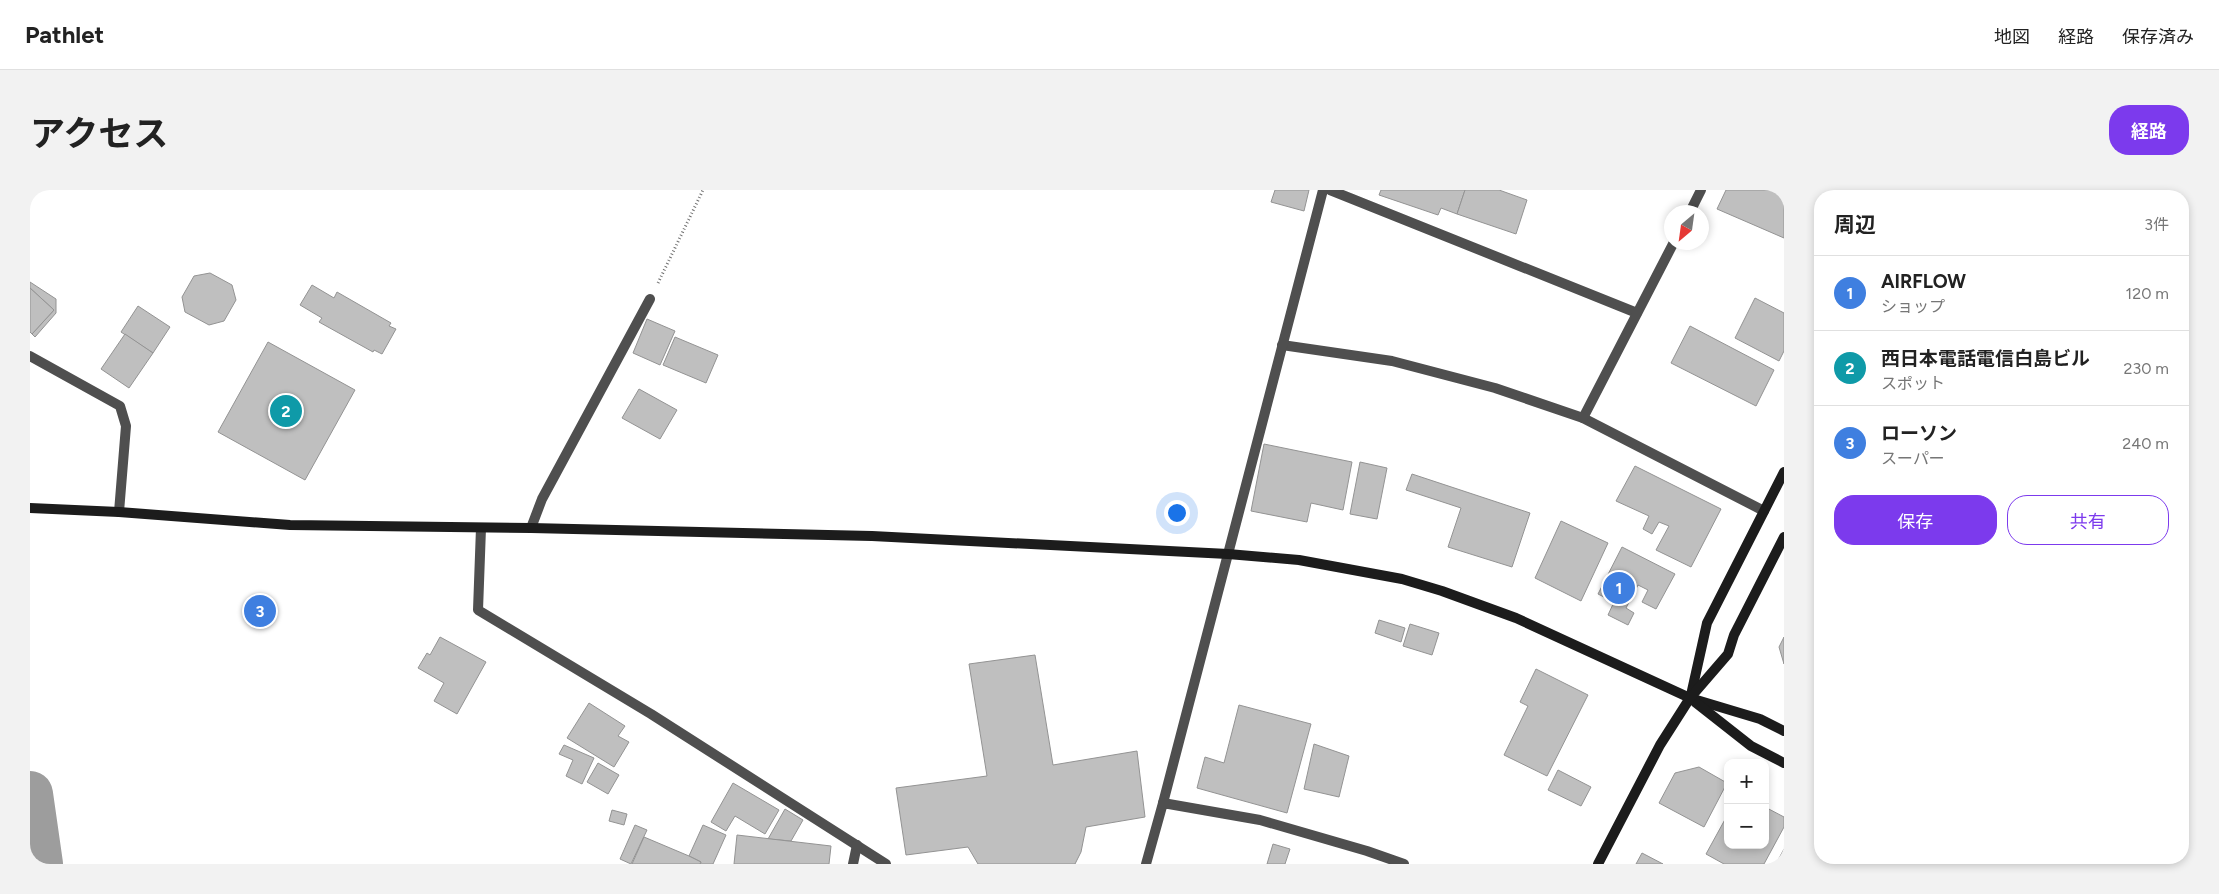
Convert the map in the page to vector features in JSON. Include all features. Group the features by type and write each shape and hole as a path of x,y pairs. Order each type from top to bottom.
{"street":[{"path":"1146,864 1323,190"},
{"path":"1330,190 1637,313"},
{"path":"1694,205 1701,190"},
{"path":"1583,418 1670,250"},
{"path":"531,528 542,499 650,299"},
{"path":"1282,345 1392,361 1495,388 1583,418 1764,511"},
{"path":"30,356 120,406 126,426 118,512"},
{"path":"1690,698 1707,623 1784,472"},
{"path":"30,508 118,512 290,525 531,528 872,536 1228,554 1330,564 1428,586 1516,618 1690,698 1760,719 1784,731"},
{"path":"481,528 478,610 651,714 886,864"},
{"path":"1598,864 1660,745 1690,698 1728,654 1734,635 1784,537"},
{"path":"1690,698 1752,746 1784,763"},
{"path":"1163,803 1260,820 1367,851 1404,864"},
{"path":"853,864 857,845"}],"path":[{"path":"650,299 703,190"}],"building":[{"path":"1275,190 1309,190 1304,211 1271,202"},
{"path":"1381,190 1465,190 1457,214 1441,208 1438,215 1379,195"},
{"path":"1465,190 1499,190 1527,200 1516,234 1457,214"},
{"path":"1726,190 1784,190 1784,238 1717,209"},
{"path":"210,273 232,285 236,300 224,321 209,325 185,312 182,297 194,276"},
{"path":"30,282 56,299 56,313 35,337 32,334 54,310 30,288"},
{"path":"312,285 334,298 337,292 391,323 389,326 396,329 382,354 374,350 373,352 319,322 322,318 300,305"},
{"path":"30,288 54,310 32,334 30,332"},
{"path":"1755,298 1784,313 1784,351 1779,361 1735,338"},
{"path":"138,306 170,327 153,353 121,332"},
{"path":"647,319 675,331 660,365 633,353"},
{"path":"1690,326 1774,370 1756,406 1671,363"},
{"path":"125,334 153,353 129,388 101,369"},
{"path":"675,337 718,355 706,383 663,365"},
{"path":"268,342 355,390 305,480 218,432"},
{"path":"639,389 677,410 660,439 622,418"},
{"path":"1264,444 1352,462 1343,510 1311,503 1307,522 1251,511"},
{"path":"1360,462 1387,468 1377,519 1350,514"},
{"path":"1635,466 1721,509 1691,567 1656,550 1669,526 1659,522 1652,534 1643,529 1649,516 1616,501"},
{"path":"1412,474 1530,513 1512,567 1448,547 1461,508 1406,490"},
{"path":"1561,521 1608,543 1581,601 1535,578"},
{"path":"1622,547 1675,574 1656,609 1642,602 1648,590 1638,585 1626,608 1634,613 1628,625 1608,615 1614,602 1598,594"},
{"path":"1379,620 1405,628 1401,642 1375,633"},
{"path":"1410,624 1439,633 1432,655 1403,646"},
{"path":"440,637 486,662 457,714 434,701 444,683 418,668 427,653 430,655"},
{"path":"1784,637 1784,664 1779,647"},
{"path":"1035,655 1053,765 1137,751 1145,817 1086,827 1081,852 1075,864 978,864 968,847 906,855 896,788 987,776 969,664"},
{"path":"1536,669 1588,695 1547,776 1504,755 1528,706 1520,702"},
{"path":"589,703 625,726 618,736 629,742 614,767 567,738"},
{"path":"1239,705 1311,724 1287,813 1197,788 1205,757 1224,763"},
{"path":"1314,744 1349,756 1339,797 1304,789"},
{"path":"564,745 594,758 582,784 566,776 573,760 559,754"},
{"path":"598,763 619,775 608,794 587,782"},
{"path":"1699,767 1724,781 1724,789 1704,827 1659,803 1675,773"},
{"path":"1558,770 1591,787 1581,806 1548,790"},
{"path":"733,783 779,810 765,834 735,816 726,831 711,822"},
{"path":"785,809 803,820 791,841 768,839"},
{"path":"1769,809 1784,817 1784,827 1764,864 1724,864 1706,854 1724,821 1724,849 1769,849"},
{"path":"612,810 627,814 624,825 609,821"},
{"path":"635,825 647,830 631,864 620,859"},
{"path":"703,825 726,835 713,864 700,864 701,862 689,856"},
{"path":"737,835 831,846 829,864 734,864"},
{"path":"644,837 701,862 700,864 632,864"},
{"path":"1273,844 1290,849 1285,864 1267,864"},
{"path":"1784,849 1784,863 1778,860"},
{"path":"1642,853 1663,864 1636,864"}],"waterway":[{"path":"30,794 40,864"}],"place":[{"name":"西日本電話電信白島ビル","path":"286,411"},
{"name":"AIRFLOW","path":"1619,588"},
{"name":"ローソン","path":"260,611"}]}
